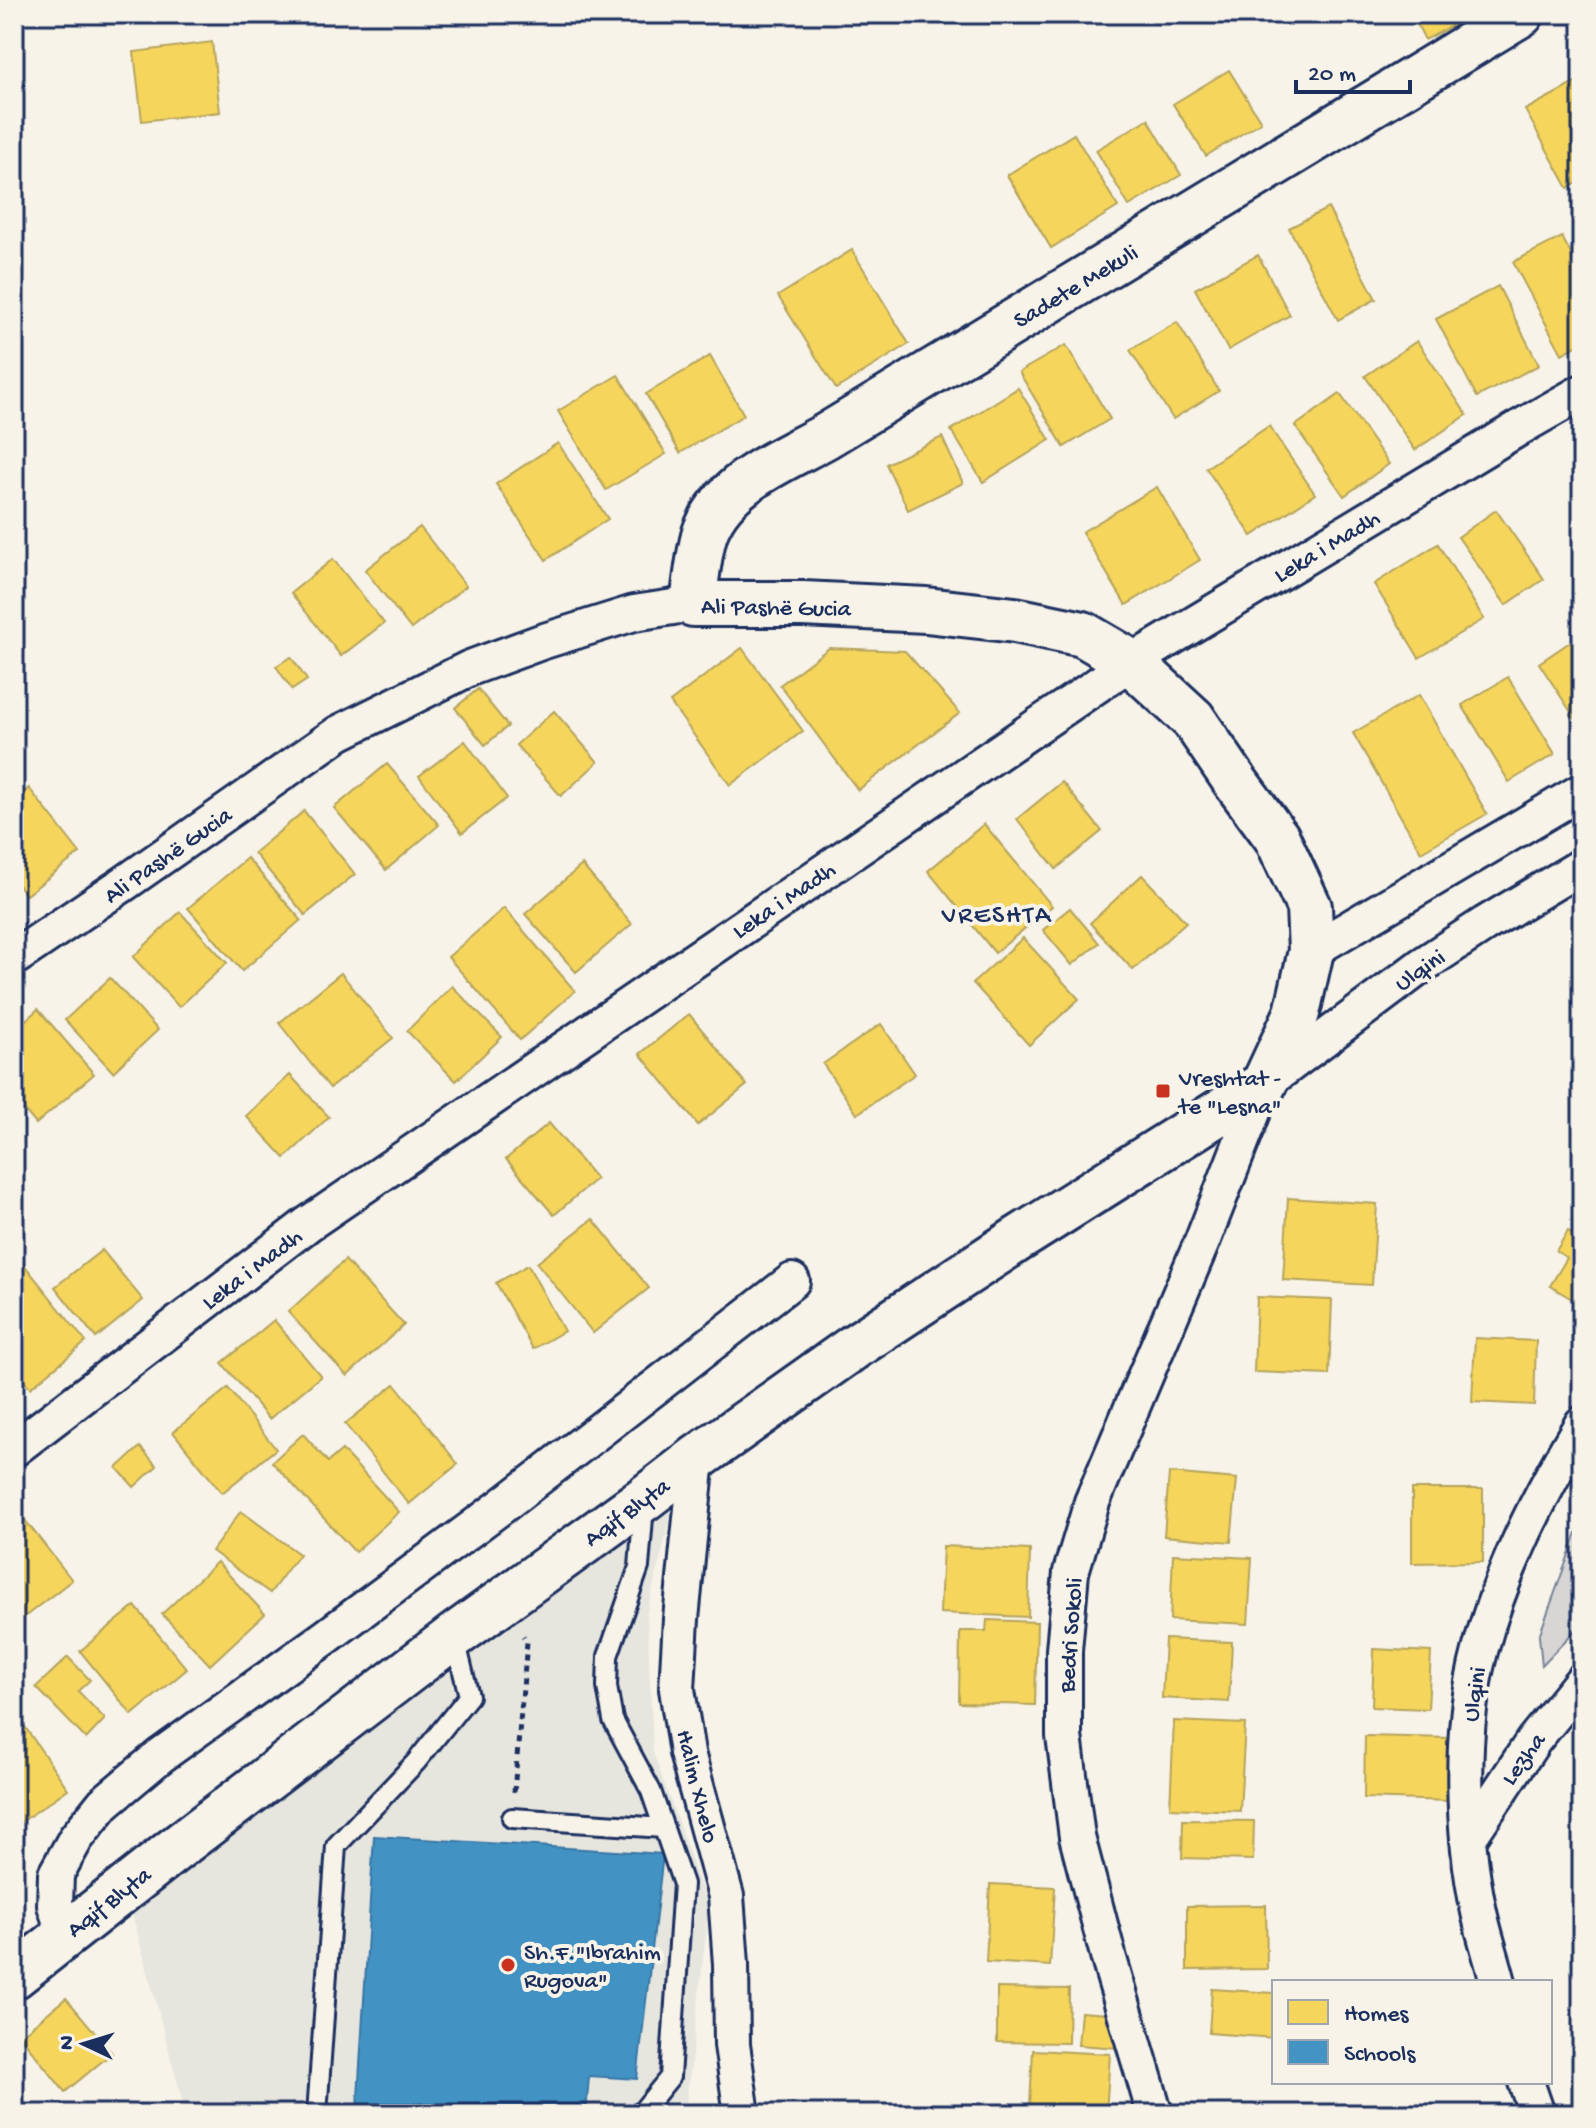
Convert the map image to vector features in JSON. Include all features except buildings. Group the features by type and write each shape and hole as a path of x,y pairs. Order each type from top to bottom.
{"street":[{"name":"Sadete Mekuli","path":"693,604 706,531 725,501 750,478 826,436 1521,14"},
{"name":"Leka i Madh","path":"14,1449 308,1224 1131,662 1582,392"},
{"name":"Ali Pashë Gucia","path":"14,958 339,733 470,668 634,613 693,604 803,604 926,610 1015,620 1083,634 1131,662 1193,719 1277,838 1309,907 1311,951 1297,1013 1264,1084"},
{"path":"1311,951 1582,791"},
{"name":"Ulqini","path":"1264,1084 1421,966 1582,866"},
{"name":"Aqif Blyta","path":"14,1976 454,1636 697,1458 854,1347 1264,1084"},
{"name":"Bedri Sokoli","path":"1155,2114 1077,1837 1064,1736 1064,1650 1071,1572 1092,1502 1202,1242 1264,1084"},
{"path":"65,1935 55,1905 56,1874 76,1838 104,1803 160,1756 502,1506 792,1281"},
{"name":"Ulqini","path":"1497,1980 1479,1912 1468,1839 1466,1782 1470,1701 1480,1652 1507,1568 1539,1499 1582,1424"},
{"name":"Halim Xhelo","path":"697,1458 677,1689 687,1753 726,1896 732,2045 742,2114"},
{"name":"Lezha","path":"1468,1839 1534,1740 1582,1681"},
{"path":"1468,1732 1480,1744 1496,1749 1513,1750 1534,1740"},
{"path":"1527,2084 1537,2114"}],"lane":[{"path":"640,2114 670,2077 683,1884 651,1791 613,1720 607,1687 608,1656 639,1567 645,1498"},
{"path":"317,2114 336,1846 416,1762 469,1696 454,1636"},
{"path":"512,1818 664,1828"}],"path":[{"path":"501,1602 527,1642 512,1818"}],"shaded area":[{"path":"675,1499 647,1612 653,1752 709,1909 685,2114 186,2114 132,1913"},
{"path":"1582,1519 1582,1623 1542,1665 1539,1636"}],"place":[{"name":"Vreshtat - te \"Lesna\"","path":"1163,1091"},
{"name":"Sh.F.\"Ibrahim Rugova\"","path":"508,1965"}],"district":[{"name":"VRESHTA","path":"997,913"}]}
